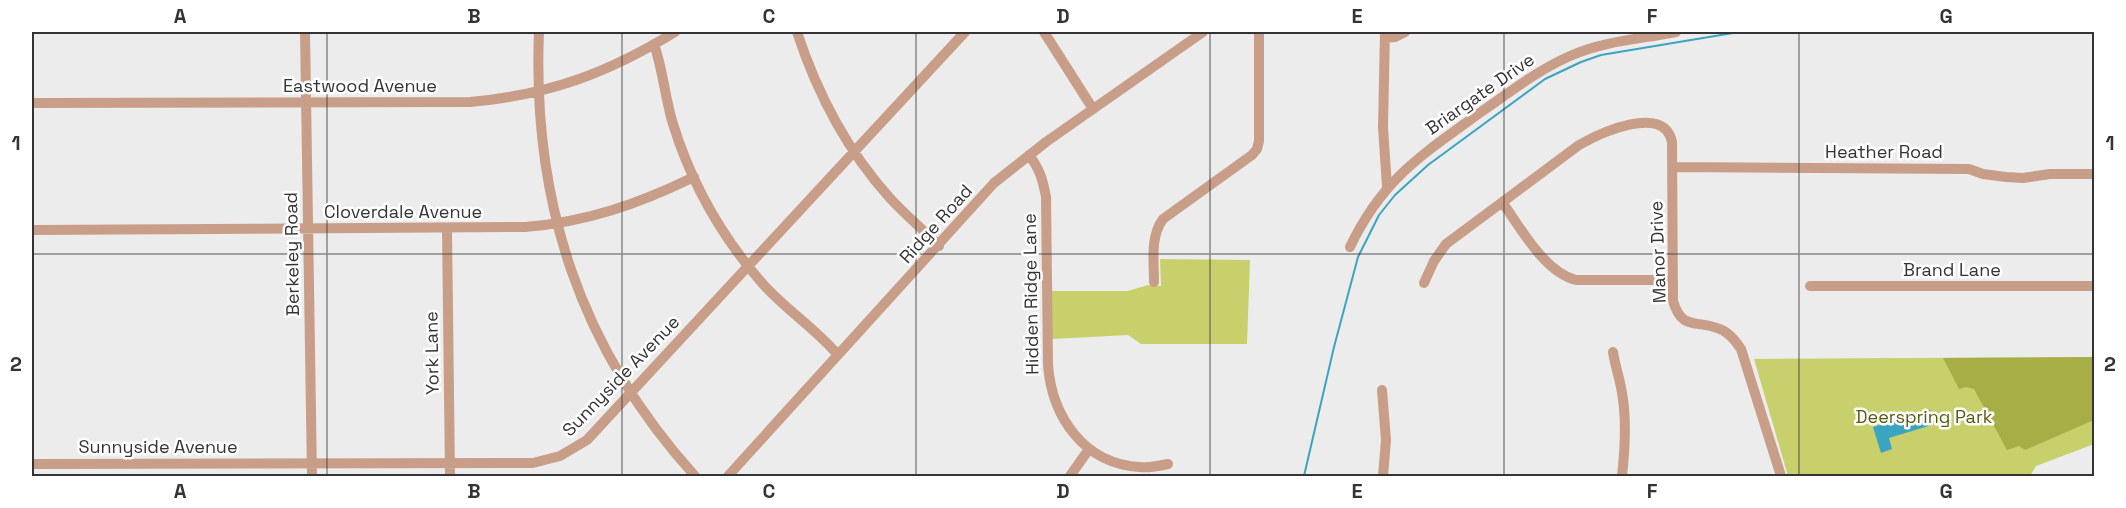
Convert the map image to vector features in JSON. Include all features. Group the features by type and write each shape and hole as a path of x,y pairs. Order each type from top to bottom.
{"street":[{"name":"Berkeley Road","path":"305,32 312,477"},
{"path":"539,32 537,92 542,147 557,224 575,281 592,322 631,393 663,439 695,477"},
{"name":"Eastwood Avenue","path":"32,104 470,102 506,98 537,92 595,75 627,60 675,32"},
{"path":"797,32 822,97 853,152 889,197 939,246"},
{"name":"Sunnyside Avenue","path":"32,464 533,463 560,456 587,440 965,32"},
{"path":"1044,32 1093,110"},
{"name":"Ridge Road","path":"728,477 994,183 1029,155 1203,32"},
{"path":"1154,282 1156,228 1163,219 1252,155 1257,149 1259,141 1259,32"},
{"path":"1387,187 1383,127 1385,35 1395,37 1405,32"},
{"name":"Briargate Drive","path":"1350,247 1387,187 1420,157 1546,67 1604,44 1672,32"},
{"path":"654,44 674,125 694,177 710,209 748,265 776,297 838,355"},
{"name":"Manor Drive","path":"1502,202 1593,137 1617,128 1647,123 1663,126 1670,135 1672,167 1672,301 1682,319 1689,323 1719,328 1736,341 1741,349 1781,477"},
{"name":"Hidden Ridge Lane","path":"1029,155 1037,165 1043,179 1046,197 1049,385 1053,399 1067,425 1089,449 1100,456 1127,466 1148,467 1168,464"},
{"name":"Heather Road","path":"1672,167 1969,169 1994,176 2023,178 2050,174 2094,174"},
{"name":"Cloverdale Avenue","path":"32,230 525,228 588,218 628,207 694,177"},
{"path":"1425,283 1434,261 1446,244 1502,202 1543,258 1555,271 1567,278 1576,280 1672,280"},
{"name":"York Lane","path":"447,229 450,477"},
{"name":"Brand Lane","path":"1810,286 2094,286"},
{"path":"1613,352 1625,416 1622,477"},
{"path":"1382,390 1386,440 1383,477"},
{"path":"1070,477 1089,449"}],"green space":[{"path":"1160,259 1250,260 1247,344 1141,344 1128,335 1052,339 1050,291 1128,291 1148,285 1161,286"},
{"name":"Deerspring Park","path":"2094,357 2094,444 2036,466 2030,476 1788,476 1754,359"},
{"path":"2094,357 2094,420 2025,450 2019,446 2007,450 1974,389 1966,387 1959,389 1943,358"}],"water":[{"path":"1930,410 1935,424 1889,438 1892,449 1881,453 1873,427"}],"waterway":[{"path":"1304,476 1358,257 1379,215 1395,195 1428,165 1545,79 1601,55 1739,32"}]}
